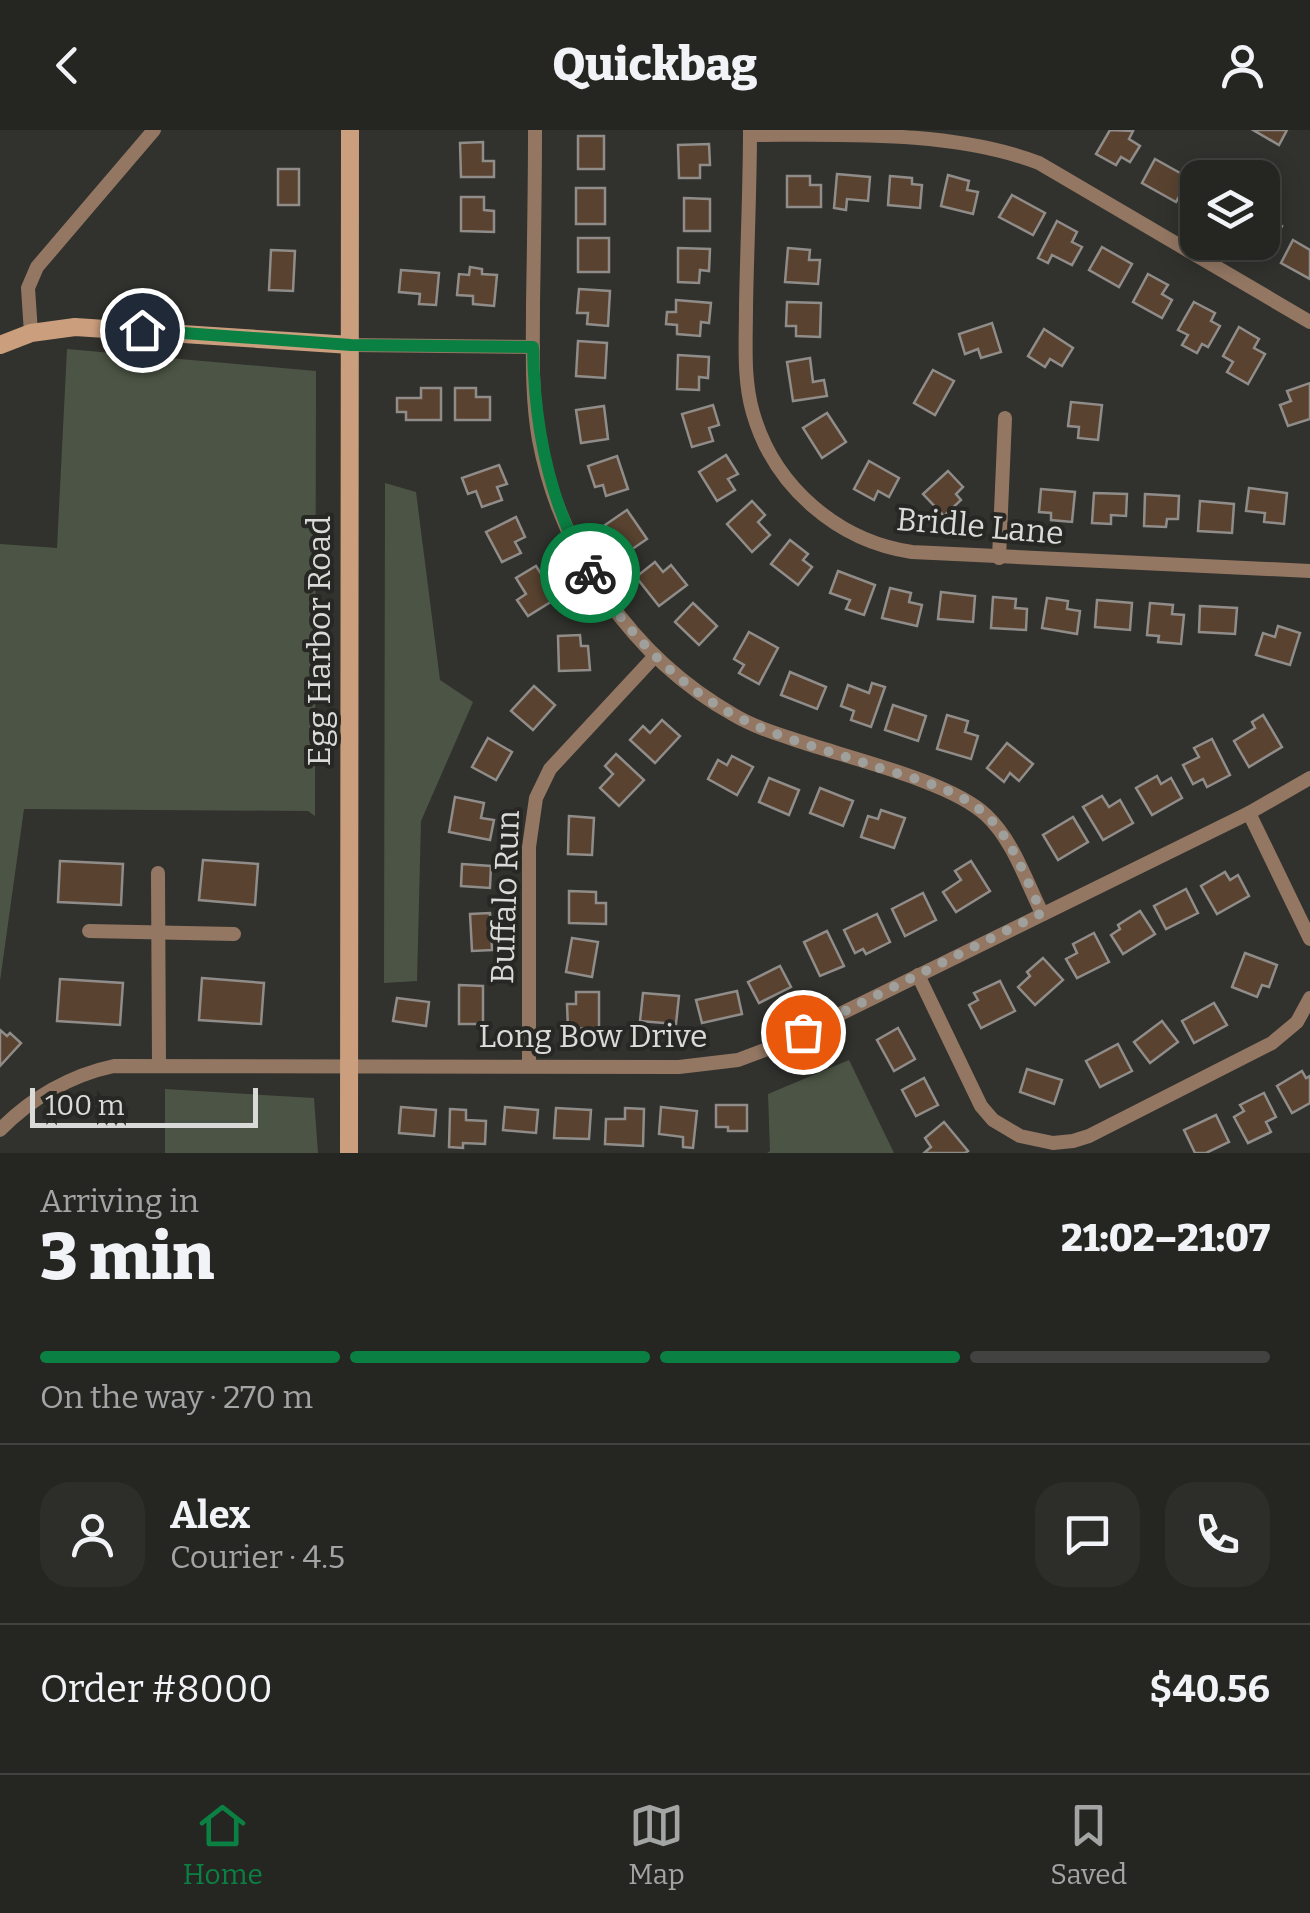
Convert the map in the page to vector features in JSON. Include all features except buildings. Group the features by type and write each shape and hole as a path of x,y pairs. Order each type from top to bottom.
{"main road":[{"name":"Egg Harbor Road","path":"349,1153 350,130"},
{"path":"0,344 32,332 76,326 351,345"}],"street":[{"path":"32,332 28,288 37,266 154,130"},
{"path":"535,130 533,347 539,439 572,542 602,593 655,656 698,692 752,724 944,788 974,805 1007,842 1042,913"},
{"path":"750,132 923,135 966,138 1005,148 1039,162 1310,322"},
{"name":"Bridle Lane","path":"750,132 746,359 752,411 768,450 806,501 861,538 912,552 1310,571"},
{"path":"351,345 533,347"},
{"path":"998,558 1005,418"},
{"name":"Buffalo Run","path":"529,1064 529,847 536,798 550,770 655,656"},
{"name":"Long Bow Drive","path":"0,1130 46,1093 88,1072 114,1066 679,1067 738,1060 774,1046 1249,813 1310,778"},
{"path":"1249,813 1310,939"},
{"path":"158,873 159,1066"},
{"path":"89,931 234,934"},
{"path":"918,975 981,1106 993,1120 1020,1136 1053,1143 1089,1136 1272,1044 1297,1022 1310,998"}],"green space":[{"path":"67,349 316,371 315,816 308,811 24,809 0,981 0,544 57,548"},
{"path":"385,483 416,492 440,680 473,702 421,821 417,981 384,983"},
{"path":"849,1060 894,1153 767,1153 768,1094"},
{"path":"165,1089 314,1098 318,1153 165,1153"}],"way so far":[{"path":"590,573 618,614 655,656 698,692 734,715 772,732 944,788 986,814 1007,842 1042,913 803,1032"}],"route":[{"path":"142,330 351,345 533,347 536,414 544,460 572,542 590,573"}]}
